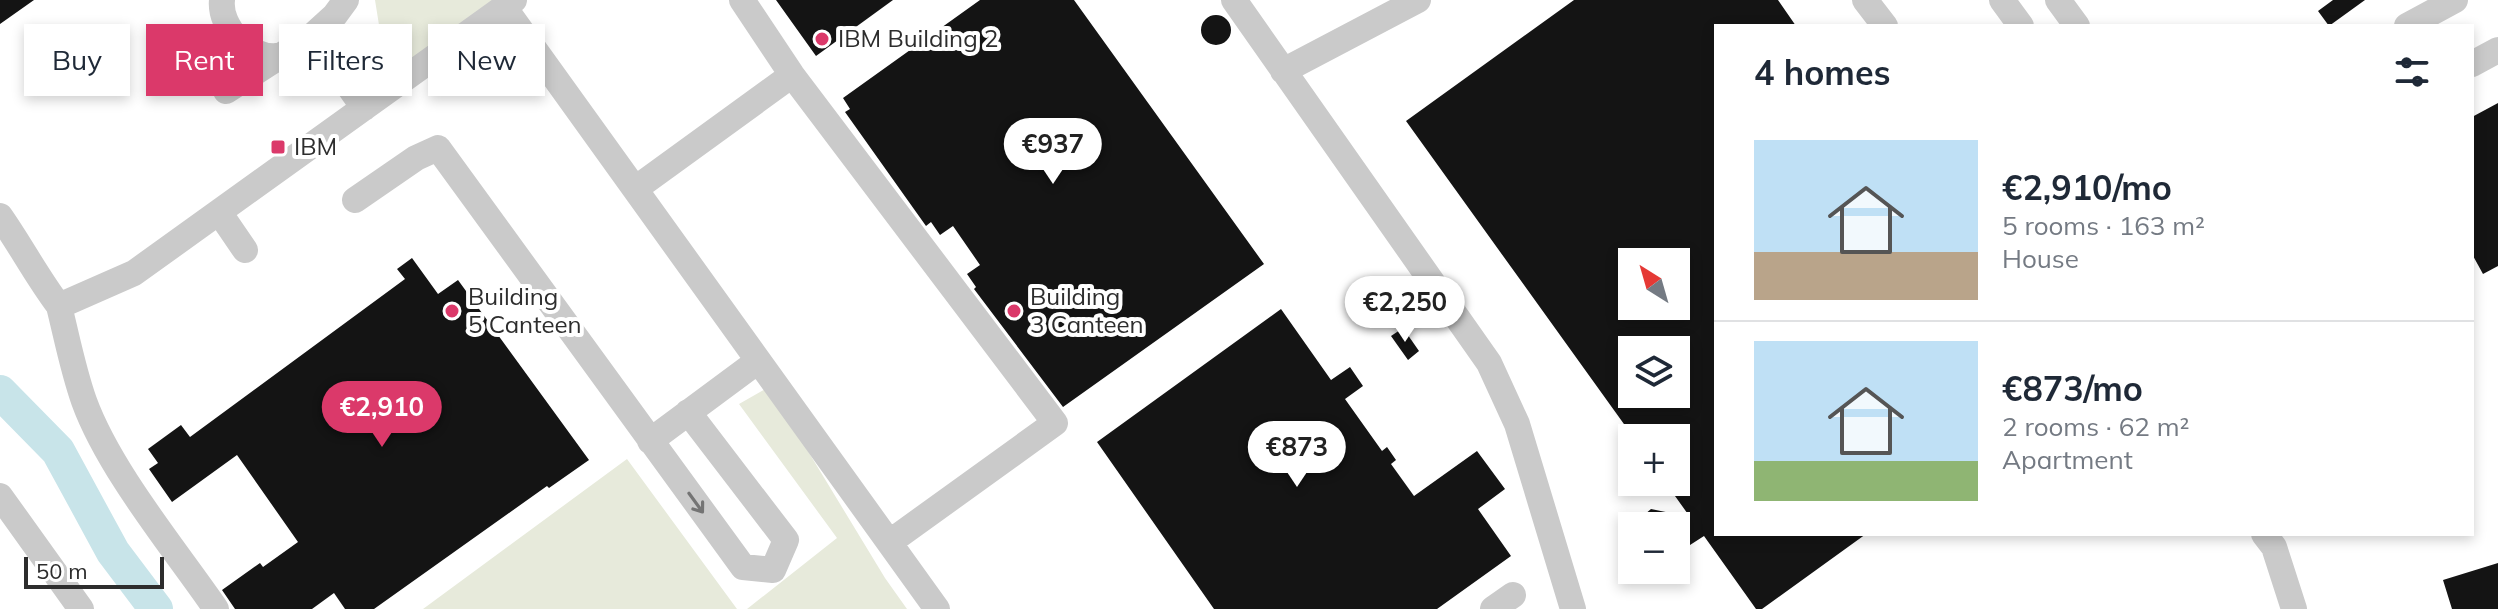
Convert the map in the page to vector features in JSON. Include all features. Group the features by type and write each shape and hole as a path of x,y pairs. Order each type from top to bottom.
{"street":[{"path":"222,0 224,17 248,50 260,56 277,56"},
{"path":"325,24 346,0"},
{"path":"742,0 792,75 1055,423 890,542"},
{"path":"1234,0 1489,363 1517,424 1573,609"},
{"path":"1283,71 1418,0"},
{"path":"1865,0 1883,24"},
{"path":"2002,0 2020,24"},
{"path":"2058,0 2076,24"},
{"path":"2411,24 2455,0"},
{"path":"59,306 134,273 509,4 635,189 937,609"},
{"path":"2474,63 2498,50"},
{"path":"263,66 277,56"},
{"path":"635,189 792,75"},
{"path":"356,96 364,108"},
{"path":"355,200 416,158 438,148 743,567 773,570 786,540 688,412"},
{"path":"219,212 245,250"},
{"path":"0,216 59,306 85,403 105,443 136,494 216,609"},
{"path":"650,441 758,361"},
{"path":"0,496 81,609"},
{"path":"2266,536 2274,547 2294,609"}],"shaded area":[{"path":"375,0 495,0 461,24 428,24 428,48 412,59 412,24 379,24"},
{"path":"769,387 907,609 747,609 837,538 739,404"},
{"path":"627,459 737,609 423,609"}],"building":[{"path":"0,0 34,0 0,24"},
{"name":"IBM Building 2","path":"776,0 893,0 816,56"},
{"path":"980,0 1074,0 1264,264 1063,407 974,289 976,287 967,274 980,265 953,226 940,235 931,222 926,226 845,112 850,109 843,98"},
{"path":"1574,0 1778,0 1795,24 1714,24 1714,536 1863,536 1762,609 1756,609 1704,536 1690,545 1690,512 1686,512 1675,496 1690,496 1690,424 1624,424 1406,121"},
{"path":"2333,0 2365,0 2332,24 2328,24 2318,11"},
{"path":"1216,15 1227,19 1231,30 1227,41 1216,45 1205,41 1201,30 1205,19"},
{"path":"2498,103 2498,266 2483,274 2474,258 2474,116"},
{"path":"412,258 438,294 458,280 589,460 549,488 547,486 374,609 345,609 334,593 312,609 235,609 222,590 260,563 263,567 298,542 237,455 172,502 149,469 158,463 148,449 181,425 190,437 405,279 397,269"},
{"path":"1281,309 1331,380 1350,367 1363,386 1345,399 1382,451 1387,447 1396,460 1391,464 1414,496 1477,451 1505,489 1478,509 1511,556 1437,609 1214,609 1097,442"},
{"path":"1403,328 1419,351 1408,360 1391,336"},
{"path":"2498,563 2498,609 2452,609 2443,580"}],"waterway":[{"path":"0,392 58,451 113,552 156,609"}],"place":[{"name":"IBM Building 2","path":"822,39"},
{"name":"IBM","path":"278,147"},
{"name":"Building 5 Canteen","path":"452,311"},
{"name":"Building 3 Canteen","path":"1014,311"}]}
